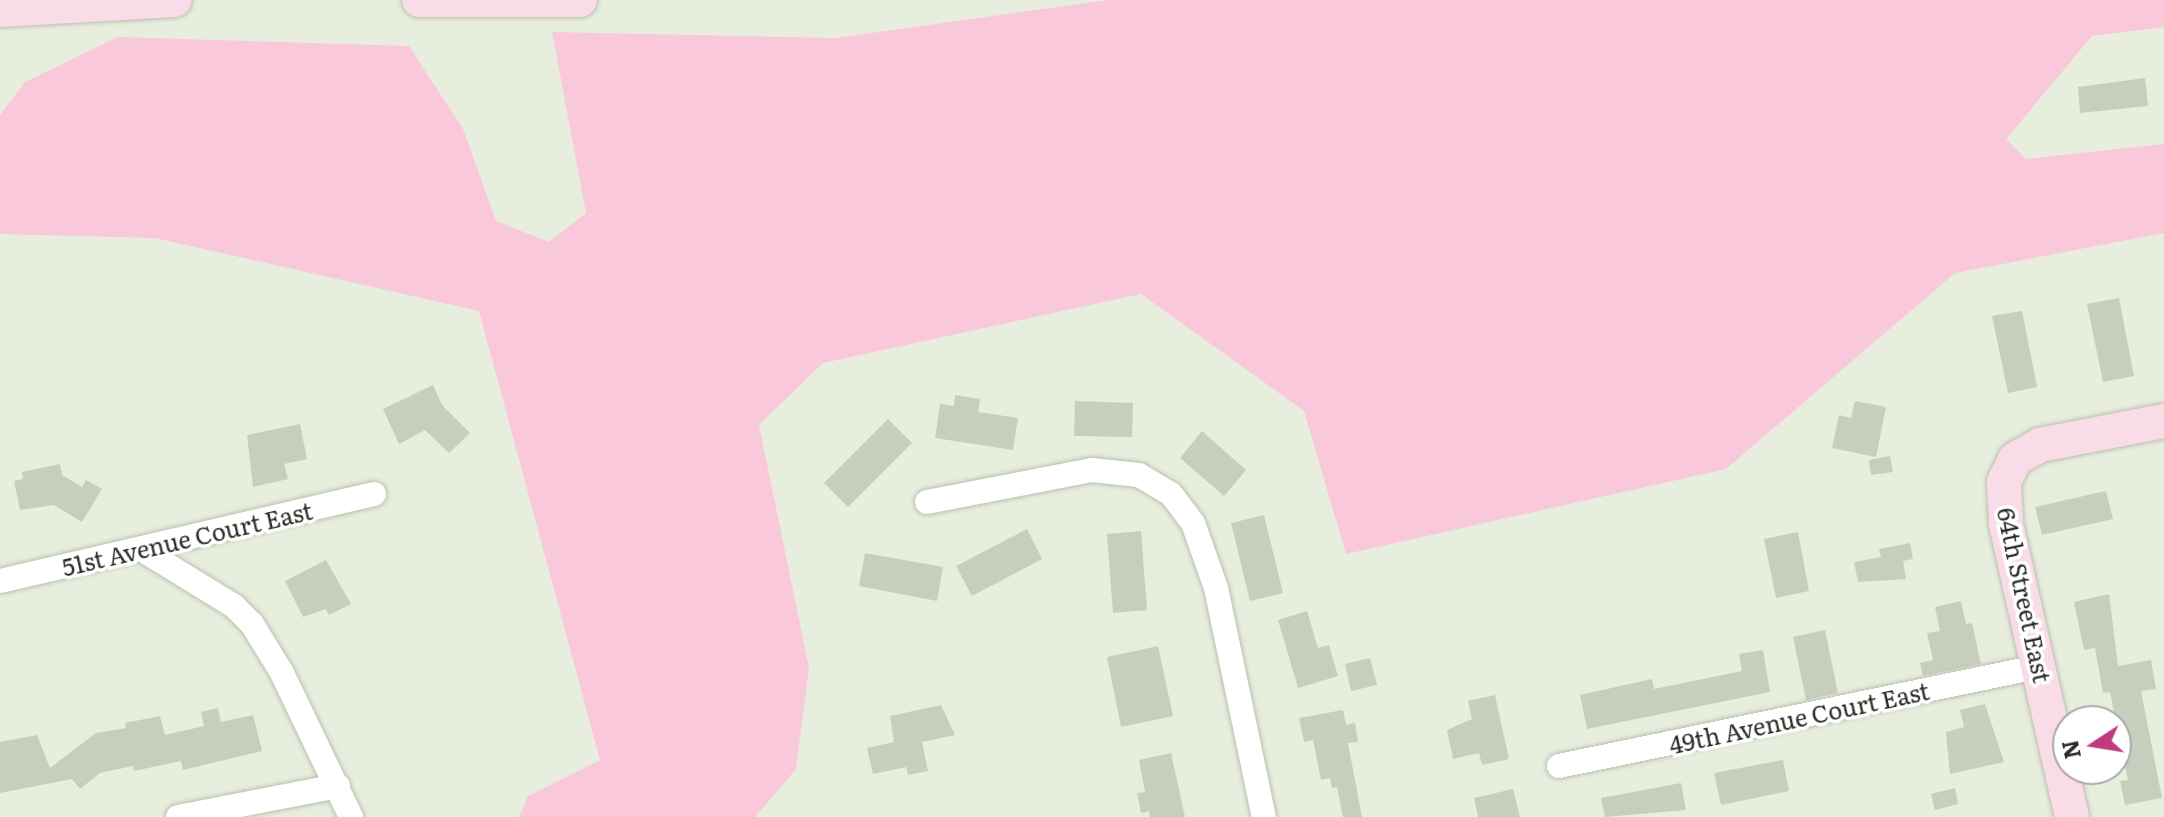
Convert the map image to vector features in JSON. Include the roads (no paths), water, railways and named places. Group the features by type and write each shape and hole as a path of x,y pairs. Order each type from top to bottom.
{"street":[{"path":"0,10 175,0"},
{"path":"419,0 580,0"},
{"name":"64th Street East","path":"2072,817 2006,523 2004,482 2009,467 2040,445 2164,421"},
{"path":"927,502 1092,470 1139,475 1171,494 1193,523 1213,577 1264,817"},
{"name":"51st Avenue Court East","path":"0,581 374,494"},
{"path":"141,549 234,606 252,624 338,786 351,817"},
{"name":"49th Avenue Court East","path":"1559,766 2039,667"},
{"path":"178,817 338,786"}]}
